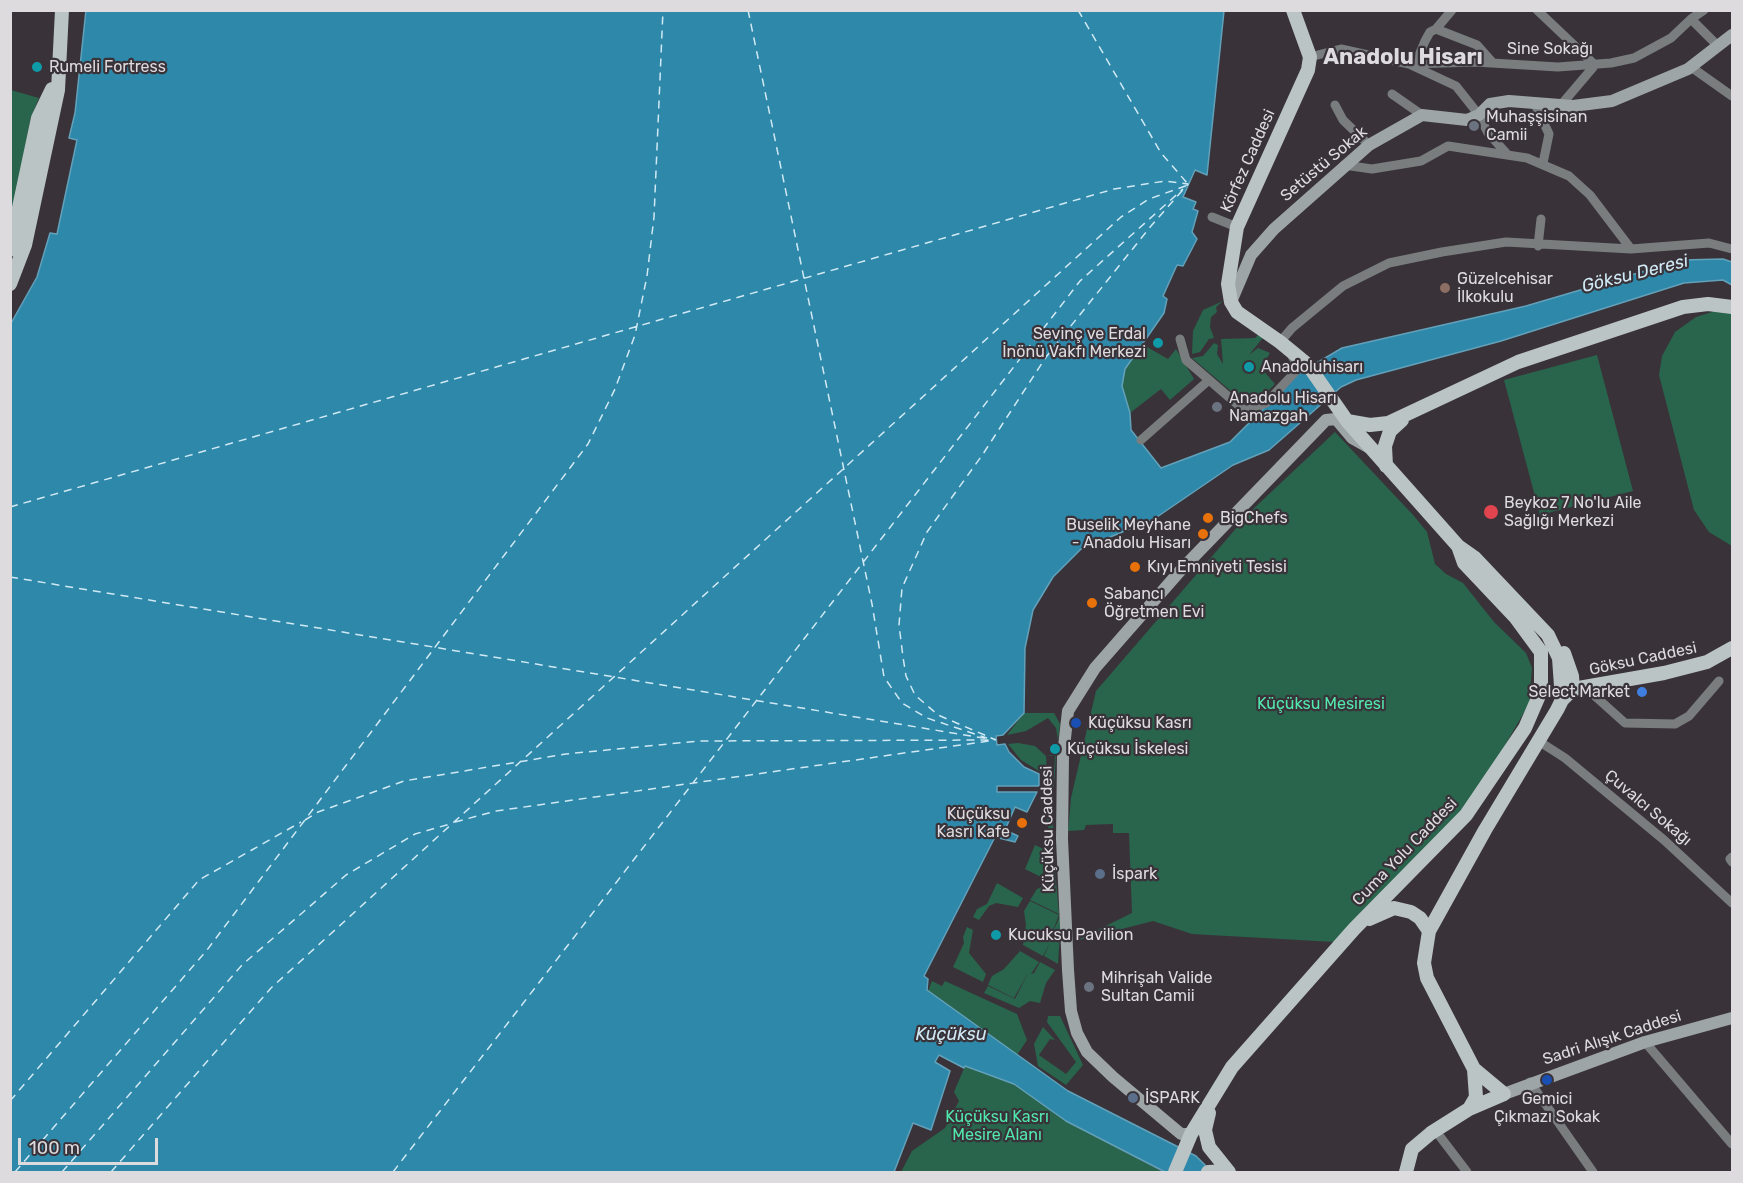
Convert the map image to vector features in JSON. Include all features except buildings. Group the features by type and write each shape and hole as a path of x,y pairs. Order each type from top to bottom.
{"main road":[{"path":"10,284 25,245 58,90 62,10"},
{"path":"1294,11 1310,57"},
{"name":"Körfez Caddesi","path":"1231,302 1228,284 1237,227 1304,80 1310,57"},
{"path":"10,250 38,118 51,92 58,70"},
{"path":"1231,302 1237,312 1293,351 1308,365 1347,421 1458,546 1475,558 1548,635 1559,658 1562,700 1485,830 1429,932 1424,963 1427,978 1474,1069 1504,1094 1469,1109 1435,1130 1412,1149 1406,1173"},
{"path":"1347,421 1370,425 1405,417 1518,362 1683,307 1708,304 1732,307"},
{"path":"1386,466 1384,446 1390,431 1405,417"},
{"path":"1458,546 1464,563 1516,618 1541,652 1545,644 1552,642 1561,647 1579,688"},
{"name":"Göksu Caddesi","path":"1562,700 1579,688 1707,662 1732,648"},
{"name":"Cuma Yolu Caddesi","path":"1175,1173 1184,1148 1186,1134 1232,1067 1354,928 1466,815 1525,728 1541,691 1541,652"},
{"path":"1466,815 1468,823 1485,830"},
{"path":"1354,928 1377,913 1394,908 1411,912 1420,918 1429,932"},
{"path":"1469,1109 1476,1097 1474,1069"},
{"path":"1221,1083 1209,1112 1206,1138 1209,1147 1229,1172"},
{"path":"1209,1172 1229,1172"}],"street":[{"path":"1452,10 1436,29 1430,32 1414,64 1456,86 1479,115 1488,133 1508,155"},
{"path":"1537,10 1595,65 1561,105"},
{"name":"Sine Sokağı","path":"1310,57 1341,49 1414,64 1494,63 1558,67 1595,65 1634,58 1671,38 1704,10"},
{"path":"1691,19 1718,46"},
{"path":"1436,29 1477,45 1494,63"},
{"path":"1392,94 1422,115 1467,120 1479,115 1490,104 1534,102 1561,105 1612,101 1691,67 1732,34"},
{"path":"1691,67 1732,96"},
{"path":"1534,102 1549,134 1543,163"},
{"path":"1335,105 1343,120 1368,145"},
{"name":"Setüstü Sokak","path":"1231,302 1251,255 1263,239 1368,145 1422,115"},
{"path":"1476,150 1488,133"},
{"path":"1344,165 1372,169 1421,161 1448,146 1543,163 1569,176 1590,195 1631,249"},
{"path":"1212,217 1237,227"},
{"path":"1538,246 1541,219"},
{"path":"1280,342 1292,328 1343,286 1389,263 1506,242 1538,246 1631,249 1709,243 1732,249"},
{"path":"1180,339 1186,360 1245,411 1266,403 1299,368 1292,356 1293,351"},
{"path":"1141,440 1209,380"},
{"name":"Küçüksu Caddesi","path":"1186,1134 1087,1052 1077,1033 1071,1011 1062,839 1063,756 1068,711 1095,668 1180,571 1326,420 1336,419 1352,438 1372,449"},
{"path":"1579,688 1624,723 1675,724 1689,716 1719,681"},
{"name":"Çuvalcı Sokağı","path":"1539,742 1565,758 1600,786 1732,903"},
{"path":"1732,857 1730,859 1732,862"},
{"path":"1723,893 1732,885"},
{"name":"Sadri Alışık Caddesi","path":"1504,1094 1530,1082 1644,1042 1732,1018"},
{"path":"1644,1042 1732,1144"},
{"path":"1530,1082 1593,1173"},
{"path":"1435,1130 1467,1173"}],"green space":[{"path":"11,90 39,98 31,117 11,217"},
{"path":"1223,301 1216,307 1217,312 1211,317 1210,327 1214,338 1209,339 1200,352 1192,354 1193,331 1203,310"},
{"path":"1715,311 1732,312 1732,546 1709,532 1694,510 1659,375 1662,356 1675,332 1696,317"},
{"path":"1260,333 1266,334 1249,355 1258,348 1270,353 1261,368 1275,384 1261,398 1246,404 1192,358 1203,356 1214,343 1218,345 1217,354 1223,364 1221,339 1255,338"},
{"path":"1142,344 1168,359 1176,349 1194,379 1170,400 1161,389 1130,413 1121,386 1125,369"},
{"path":"1597,355 1633,491 1540,515 1504,380"},
{"name":"Küçüksu Mesiresi","path":"1335,432 1427,532 1435,564 1446,574 1463,583 1494,622 1526,653 1532,668 1529,704 1468,808 1334,942 1192,934 1153,921 1075,941 1132,913 1129,833 1113,833 1113,824 1086,825 1084,830 1068,831 1071,798 1096,691 1251,511"},
{"path":"1024,713 1054,713 1060,724 1058,740 1056,728 1048,718 1026,731 1007,735"},
{"path":"1008,744 1035,746 1046,756 1047,771 1039,771 1021,760"},
{"path":"1056,755 1052,816 1054,834 1051,833 1046,823 1052,801 1055,756 1046,756"},
{"path":"1035,845 1052,853 1043,866 1045,868 1041,877 1025,869"},
{"path":"1055,870 1059,914 1030,900 1037,889 1047,885"},
{"path":"997,883 1023,898 1018,907 996,903 989,906 979,920 973,917 977,909 987,904"},
{"path":"1030,901 1059,915 1050,938 1061,914 1058,964 1044,956 1050,943 1043,956 1023,945 1026,925 1024,911"},
{"path":"967,927 973,930 969,953 986,974 983,982 953,967 964,943 963,937"},
{"path":"1020,951 1039,962 1031,974 1040,962 1055,970 1046,983 1040,1003 1030,1001 1019,1008 984,993 988,986 1015,999 1028,973 1014,998 988,985 992,976 1004,969"},
{"path":"932,981 942,986 945,981 1017,1014 1027,1040 1017,1055 928,991"},
{"path":"1048,1016 1060,1016 1083,1065 1066,1085 1038,1066 1034,1044 1043,1027 1055,1040 1050,1039 1039,1055 1066,1074 1076,1062 1047,1022"},
{"name":"Küçüksu Kasrı Mesire Alanı","path":"965,1066 1014,1084 1067,1121 1163,1172 901,1172 912,1151 945,1128 959,1101 954,1092"}],"water":[{"path":"86,10 1224,11 1207,175 1195,170 1183,197 1196,202 1193,209 1198,211 1192,232 1197,239 1183,266 1177,265 1163,296 1167,299 1164,313 1125,369 1122,386 1130,413 1131,430 1161,468 1230,442 1298,374 1342,348 1526,306 1682,260 1723,259 1732,262 1732,285 1723,280 1684,283 1501,341 1356,380 1341,387 1269,450 1233,465 1154,519 1081,549 1053,577 1033,610 1025,648 1024,713 1003,735 996,736 997,745 1005,744 1009,752 1024,767 1039,774 1039,786 997,786 997,792 1037,792 1027,812 1015,807 1005,830 1018,836 1015,842 995,837 924,976 928,979 927,990 1068,1091 1196,1156 1212,1172 1165,1172 1066,1121 1014,1084 965,1066 964,1068 939,1055 935,1062 950,1071 931,1130 913,1123 894,1172 11,1172 10,325 37,277 50,233 57,234 77,140 69,138 75,113"}],"ferry route":[{"path":"15,1172 207,950 588,444 615,389 635,335 647,276 654,217 663,10"},
{"path":"748,10 872,604 884,677 902,703 927,718 987,738"},
{"path":"1078,10 1161,153 1188,184"},
{"path":"10,507 1114,189 1165,181 1188,184 1151,226 1046,357 983,454 927,532 902,588 899,625 906,676 915,695 938,715 996,740"},
{"path":"111,1172 271,988 1121,217 1149,199 1188,185"},
{"path":"393,1172 1080,281 1183,189"},
{"path":"10,577 989,739"},
{"path":"305,820 318,812 404,781 566,754 699,741 995,740"},
{"path":"455,822 496,811 989,741"},
{"path":"10,1101 199,880 301,822"},
{"path":"62,1172 242,965 346,875 415,834 450,824"}],"place":[{"name":"Rumeli Fortress","path":"37,67"},
{"name":"Muhaşşisinan Camii","path":"1474,126"},
{"name":"Güzelcehisar İlkokulu","path":"1445,288"},
{"name":"Sevinç ve Erdal İnönü Vakfı Merkezi","path":"1158,343"},
{"name":"Anadoluhisarı","path":"1249,367"},
{"name":"Anadolu Hisarı Namazgah","path":"1217,407"},
{"name":"Beykoz 7 No'lu Aile Sağlığı Merkezi","path":"1491,512"},
{"name":"BigChefs","path":"1208,518"},
{"name":"Buselik Meyhane - Anadolu Hisarı","path":"1203,534"},
{"name":"Kıyı Emniyeti Tesisi","path":"1135,567"},
{"name":"Sabancı Öğretmen Evi","path":"1092,603"},
{"name":"Select Market","path":"1642,692"},
{"name":"Küçüksu Kasrı","path":"1076,723"},
{"name":"Küçüksu İskelesi","path":"1055,749"},
{"name":"Küçüksu Kasrı Kafe","path":"1022,823"},
{"name":"İspark","path":"1100,874"},
{"name":"Kucuksu Pavilion","path":"996,935"},
{"name":"Mihrişah Valide Sultan Camii","path":"1089,987"},
{"name":"Gemici Çıkmazı Sokak","path":"1547,1080"},
{"name":"İSPARK","path":"1133,1098"}],"district":[{"name":"Anadolu Hisarı","path":"1403,58"}],"water label":[{"name":"Göksu Deresi","path":"1635,274"},
{"name":"Küçüksu","path":"951,1035"}]}
